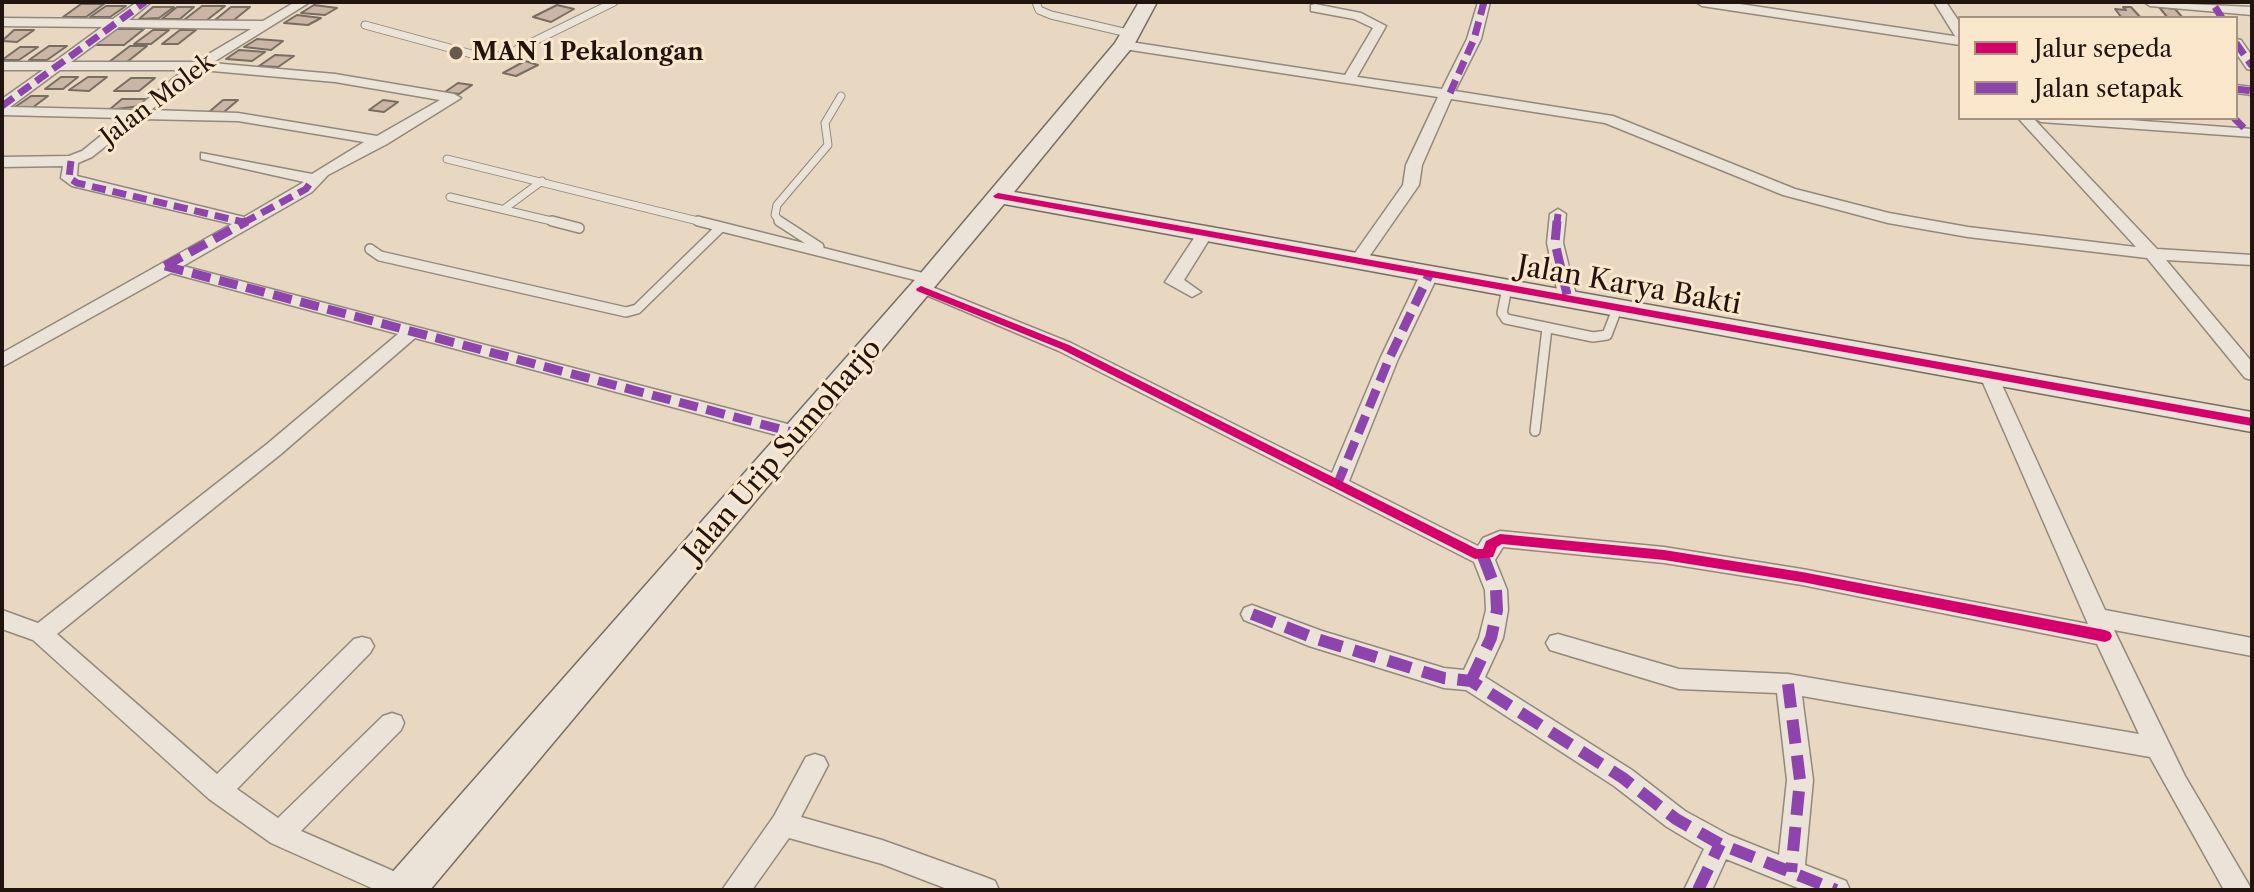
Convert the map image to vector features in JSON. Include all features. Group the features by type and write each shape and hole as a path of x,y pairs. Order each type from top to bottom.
{"main road":[{"name":"Jalan Urip Sumoharjo","path":"404,890 925,284 1128,39 1148,2"},
{"name":"Jalan Karya Bakti","path":"998,196 2252,422"}],"street":[{"path":"2,109 145,2"},
{"name":"Jalan Molek","path":"2,162 70,165 198,66 304,2"},
{"path":"1358,260 1411,185 1414,165 1474,39 1484,2"},
{"path":"1702,2 1958,41"},
{"path":"1940,2 1958,30"},
{"path":"2150,2 2218,12 2252,11"},
{"path":"1315,8 1380,24 1350,77"},
{"path":"2,22 268,25"},
{"path":"1128,39 1608,119 1789,192 1833,206 1968,232 2152,254 2252,260"},
{"path":"2238,46 2252,66"},
{"path":"2,66 198,66 335,78 454,98 313,179 306,189 165,266 2,361"},
{"path":"2,109 238,117 382,141"},
{"path":"2027,120 2152,254 2252,374"},
{"path":"2069,120 2250,133"},
{"path":"206,156 313,179"},
{"path":"70,165 69,178 77,183 243,222"},
{"path":"1558,214 1555,243 1568,299"},
{"path":"1192,292 1174,282 1204,235"},
{"path":"165,266 799,434"},
{"path":"1337,485 1389,359 1430,273"},
{"path":"925,284 1042,336 1483,556 1496,590 1497,610 1491,638 1471,681"},
{"path":"404,890 280,834 218,791 17,631 274,449 411,332"},
{"path":"1989,376 2101,627 2176,784 2239,890"},
{"path":"1483,556 1500,539 1664,555 2101,627 2252,647"},
{"path":"1252,614 1317,639 1415,670 1471,681 1623,778 1676,819 1720,844 1836,890"},
{"path":"1558,643 1679,679 1788,684 2160,748"},
{"path":"218,791 362,646"},
{"path":"1788,684 1800,780 1791,872"},
{"path":"280,834 392,723"},
{"path":"736,890 783,824 815,765"},
{"path":"783,824 882,852 985,890"},
{"path":"1698,890 1720,844"}],"lane":[{"path":"365,25 479,56 504,56 530,46 614,2"},
{"path":"1036,2 1039,10 1051,15 1128,39"},
{"path":"823,250 779,222 775,215 777,205 828,145 825,123 841,96"},
{"path":"447,159 720,228 823,250 925,284"},
{"path":"504,209 542,181"},
{"path":"450,197 579,228"},
{"path":"370,249 380,256 626,312 637,309 720,228"},
{"path":"1507,288 1503,317 1547,328 1601,337 1607,335 1617,309"},
{"path":"1535,431 1547,328"}],"building":[{"path":"81,4 104,4 86,17 63,17"},
{"path":"314,5 337,8 325,15 301,13"},
{"path":"557,5 574,9 551,22 533,17"},
{"path":"106,6 126,6 110,17 90,17"},
{"path":"202,6 225,6 207,20 184,20"},
{"path":"153,7 174,7 159,18 139,19"},
{"path":"177,7 194,7 180,19 162,19"},
{"path":"231,7 250,7 234,20 215,20"},
{"path":"2123,7 2131,7 2139,16 2120,16 2115,9 2126,10"},
{"path":"2159,7 2175,9 2181,16 2166,16"},
{"path":"297,15 321,18 308,25 284,23"},
{"path":"115,29 144,29 124,45 94,45"},
{"path":"14,30 34,30 17,42 2,41"},
{"path":"153,30 169,30 151,44 134,44"},
{"path":"180,30 196,30 178,44 162,44"},
{"path":"257,39 283,41 271,50 244,47"},
{"path":"49,46 67,46 47,60 29,60"},
{"path":"130,46 147,46 127,62 109,62"},
{"path":"20,47 38,47 19,60 2,60"},
{"path":"239,50 265,52 252,61 226,59"},
{"path":"275,55 294,56 278,67 259,66"},
{"path":"525,61 538,65 516,76 503,73"},
{"path":"61,77 78,77 63,89 45,89"},
{"path":"88,77 107,77 89,91 69,90"},
{"path":"131,78 155,78 139,91 114,91"},
{"path":"458,83 472,85 459,94 445,92"},
{"path":"31,96 48,96 32,108 15,107"},
{"path":"122,99 149,99 140,106 109,110"},
{"path":"223,100 238,100 224,112 209,112"},
{"path":"383,100 398,102 384,112 369,110"}],"marked path":[{"path":"2,106 145,2"},
{"path":"1450,93 1474,39 1484,2"},
{"path":"2215,7 2221,16"},
{"path":"2238,46 2252,66"},
{"path":"2238,89 2252,91"},
{"path":"2236,120 2248,132"},
{"path":"71,161 69,178 77,183 243,222"},
{"path":"165,266 306,189 313,179"},
{"path":"1558,214 1555,243 1568,299"},
{"path":"165,266 799,434"},
{"path":"1337,485 1389,359 1430,273"},
{"path":"1471,681 1491,638 1497,610 1496,590 1483,556"},
{"path":"1252,614 1317,639 1444,678 1471,681 1623,778 1676,819 1720,844 1836,890"},
{"path":"1788,684 1800,780 1791,872"},
{"path":"1698,890 1720,844"}],"cycle path":[{"path":"998,196 2252,422"},
{"path":"921,289 1065,347 1475,554 1488,554 1491,544 1500,539 1664,555 1802,577 2105,636"}],"place":[{"name":"MAN 1 Pekalongan","path":"456,53"}]}
